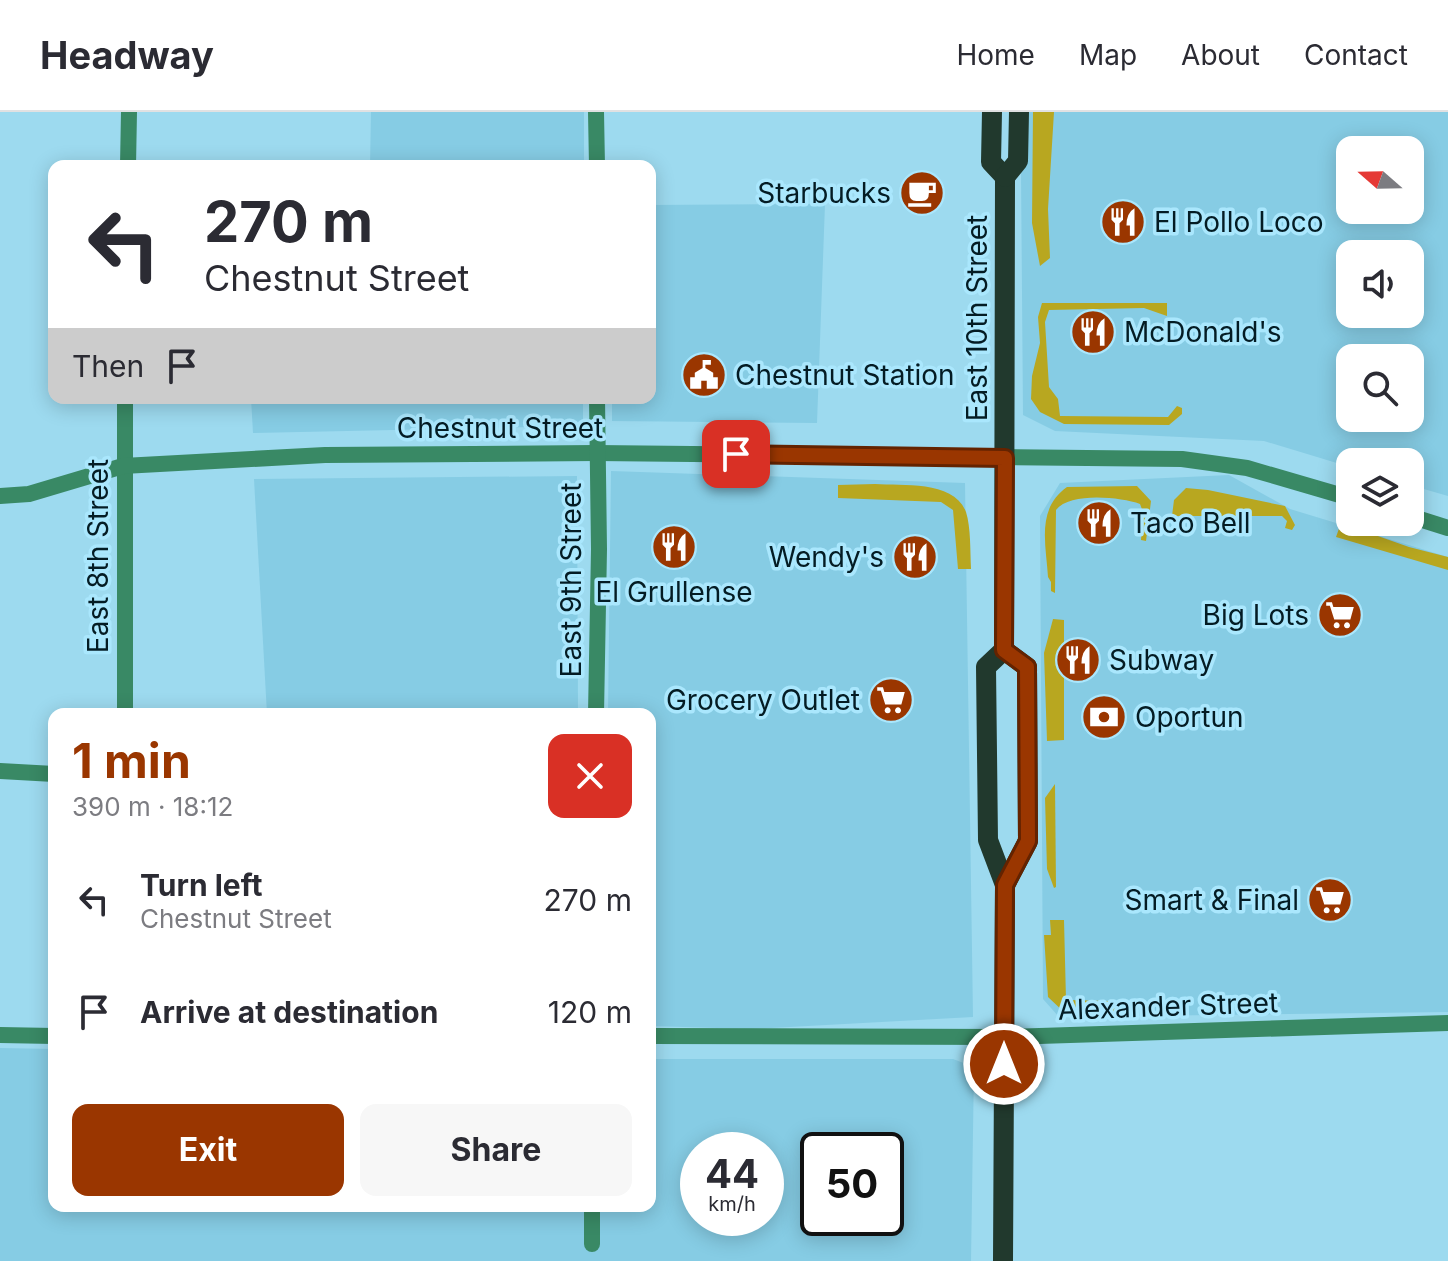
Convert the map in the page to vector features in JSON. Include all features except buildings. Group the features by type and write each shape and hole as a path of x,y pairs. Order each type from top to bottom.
{"main road":[{"name":"East 10th Street","path":"992,112 991,162 1005,177"},
{"name":"East 10th Street","path":"1003,1261 1005,885 988,840 986,667 1004,650 1005,177 1018,161 1019,112"},
{"name":"East 10th Street","path":"1004,650 1027,667 1028,826 1028,841 1005,885"}],"street":[{"path":"128,160 129,112"},
{"path":"596,112 597,160"},
{"name":"East 8th Street","path":"125,404 125,708"},
{"name":"East 9th Street","path":"596,708 599,549 597,404"},
{"name":"Chestnut Street","path":"0,496 29,494 123,466 325,455 596,453 1202,460 1260,471 1336,494"},
{"path":"1424,520 1448,528"},
{"path":"0,771 48,774"},
{"name":"Alexander Street","path":"656,1036 1005,1037 1448,1023"},
{"path":"0,1035 48,1036"},
{"path":"592,1212 592,1244"}],"shaded area":[{"path":"371,112 584,112 584,160 370,160"},
{"path":"1028,112 1448,112 1448,496 1424,489 1424,448 1336,448 1336,463 1264,441 1055,431 1023,415 1021,171"},
{"path":"1033,112 1054,112 1048,209 1050,258 1040,266 1032,223"},
{"path":"825,204 817,423 612,421 612,404 656,404 656,205"},
{"path":"1042,303 1167,303 1167,316 1144,308 1049,310 1045,322 1049,387 1058,399 1060,416 1168,417 1177,406 1182,408 1182,414 1169,425 1064,424 1040,412 1031,399 1032,376 1040,343 1038,317"},
{"path":"251,404 583,404 583,426 253,433"},
{"path":"611,471 965,483 973,1017 751,1029 656,1026 656,708 608,708"},
{"path":"1229,475 1290,509 1336,523 1336,536 1379,536 1448,557 1448,1012 1059,1017 1043,999 1040,516 1060,483"},
{"path":"577,476 578,708 267,708 254,479"},
{"path":"838,485 913,485 951,494 966,512 971,569 958,569 953,510 941,502 838,498"},
{"path":"1137,486 1151,501 1146,541 1141,540 1143,512 1140,504 1120,499 1083,498 1063,504 1056,510 1055,593 1051,591 1045,528 1057,496 1067,487"},
{"path":"1186,488 1285,506 1295,525 1292,530 1285,528 1287,521 1282,516 1172,516 1174,500"},
{"path":"1378,536 1448,557 1448,570 1336,537"},
{"path":"1053,619 1064,620 1064,740 1047,741 1044,653"},
{"path":"1055,784 1054,888 1047,869 1045,798"},
{"path":"1050,920 1064,920 1066,1000 1132,1005 1133,1013 1073,1016 1066,1014 1048,997 1044,935 1051,935"},
{"path":"0,1048 48,1049 48,1212 656,1212 656,1059 953,1059 974,1067 971,1261 0,1261"}],"place":[{"name":"Starbucks","path":"922,193"},
{"name":"El Pollo Loco","path":"1123,222"},
{"name":"McDonald's","path":"1093,332"},
{"name":"Chestnut Station","path":"704,375"},
{"name":"Taco Bell","path":"1099,523"},
{"name":"El Grullense","path":"674,547"},
{"name":"Wendy's","path":"915,557"},
{"name":"Big Lots","path":"1340,615"},
{"name":"Subway","path":"1078,660"},
{"name":"Grocery Outlet","path":"891,700"},
{"name":"Oportun","path":"1104,717"},
{"name":"Smart & Final","path":"1330,900"}],"route":[{"path":"736,454 1005,458 1004,650 1027,667 1028,841 1005,885 1004,1064"}]}
